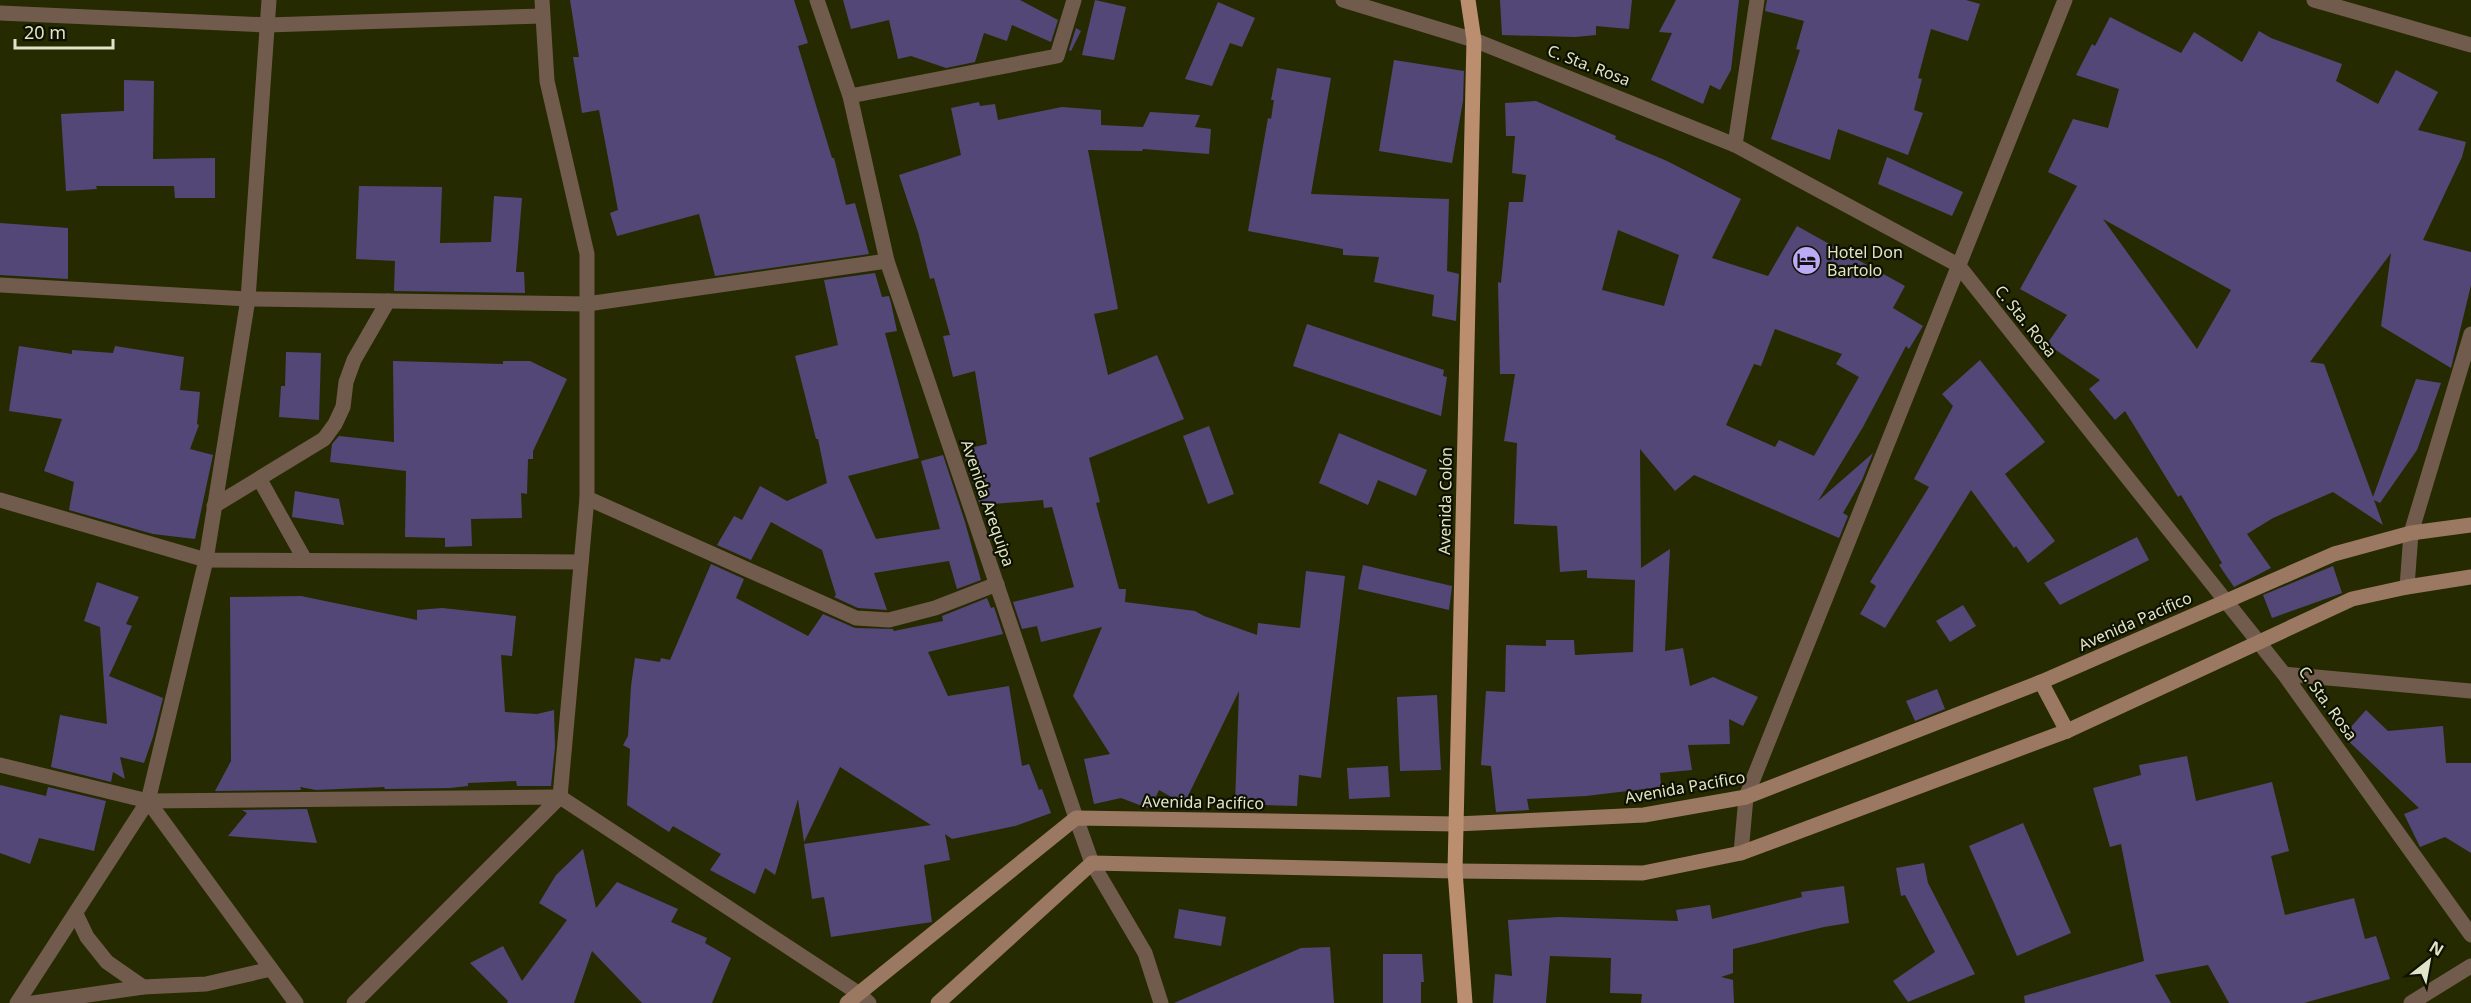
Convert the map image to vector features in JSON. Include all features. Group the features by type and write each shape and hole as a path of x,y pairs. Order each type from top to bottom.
{"main road":[{"name":"Avenida Colón","path":"1465,1003 1455,872 1474,40 1468,0"},
{"name":"Avenida Pacifico","path":"1076,818 1456,824 1644,815 1746,797 2042,682 2334,554 2411,533 2471,525"},
{"path":"938,1003 1092,863 1455,872 1643,873 1741,853 2067,731 2352,599 2407,587 2471,577"},
{"path":"2042,682 2067,731"},
{"path":"858,1000 1076,818"}],"street":[{"path":"17,1003 148,801 206,560 248,299 269,0"},
{"name":"Avenida Arequipa","path":"817,0 850,96 887,261 1076,818 1092,863 1145,953 1161,1003"},
{"path":"850,96 1058,56 1074,0"},
{"name":"C. Sta. Rosa","path":"1343,0 1474,40 1736,145 1958,265 2284,674 2471,935"},
{"path":"1736,145 1757,0"},
{"path":"1741,853 1746,797 2065,0"},
{"path":"2314,0 2471,45"},
{"path":"0,13 268,25 542,8 547,81 587,254 587,498 560,797 354,1003"},
{"path":"0,285 248,299 587,304 887,261"},
{"path":"214,506 324,439 335,424 343,407 346,382 354,360 388,301"},
{"path":"2407,587 2411,533 2471,334"},
{"path":"260,480 305,560"},
{"path":"587,498 856,618 890,620 935,608 997,584"},
{"path":"0,500 206,560 581,562"},
{"path":"2284,674 2471,691"},
{"path":"0,765 148,801 560,797 858,1000"},
{"path":"148,801 296,1003"},
{"path":"76,914 87,937 107,962 144,987"},
{"path":"2411,1003 2471,966"},
{"path":"33,1003 144,987 206,984 271,969"}],"building":[{"path":"570,0 794,0 808,43 798,46 832,158 834,158 846,205 855,203 869,254 715,276 699,214 617,236 610,213 618,210 599,110 582,113 573,57 579,57"},
{"path":"843,0 1020,0 1058,20 1051,42 1012,25 1007,41 984,33 975,62 946,68 911,56 898,59 889,20 851,29"},
{"path":"1095,0 1126,7 1114,60 1082,55"},
{"path":"1500,0 1632,0 1629,29 1596,26 1596,35 1575,37 1502,35"},
{"path":"1676,0 1739,0 1731,70 1720,90 1710,85 1703,104 1651,80 1672,33 1659,32"},
{"path":"1767,0 1966,0 1980,4 1968,41 1931,29 1918,78 1922,79 1914,110 1923,113 1908,155 1838,129 1830,160 1771,139 1800,50 1796,49 1804,21 1765,11"},
{"path":"1218,2 1255,18 1242,47 1230,43 1212,86 1185,79"},
{"path":"2110,17 2181,53 2194,32 2242,62 2259,31 2271,38 2342,64 2336,81 2378,104 2396,70 2438,92 2418,130 2466,142 2462,157 2423,240 2471,252 2471,285 2451,368 2381,326 2391,253 2310,362 2324,364 2373,497 2416,379 2441,383 2417,450 2380,503 2374,500 2383,525 2333,492 2273,518 2247,534 2271,568 2234,587 2219,565 2222,563 2181,495 2178,497 2125,411 2115,420 2089,389 2100,380 2047,344 2067,315 2020,289 2077,186 2048,172 2073,119 2108,128 2119,89 2076,75 2092,44 2095,46","holes":["2103,219 2231,290 2197,349"]},
{"path":"1076,28 1081,31 1071,51 1069,50"},
{"path":"1394,60 1464,71 1463,101 1452,163 1379,151"},
{"path":"1277,68 1331,78 1311,194 1449,199 1447,271 1459,274 1456,321 1432,316 1434,295 1374,282 1379,257 1343,255 1343,249 1248,231 1268,118 1271,119 1274,100 1271,100"},
{"path":"124,80 154,81 153,159 215,158 215,198 175,198 174,186 96,186 97,189 66,191 61,114 124,111"},
{"path":"1536,101 1616,136 1615,139 1667,161 1741,199 1712,258 1768,276 1797,226 1905,286 1893,308 1923,326 1909,349 1906,346 1863,427 1818,501 1873,453 1862,480 1843,513 1848,516 1839,538 1694,475 1675,491 1640,449 1641,568 1670,549 1665,651 1683,648 1690,686 1713,677 1758,697 1743,726 1729,719 1730,744 1688,745 1692,770 1660,773 1661,787 1586,796 1527,799 1529,810 1496,812 1491,766 1481,765 1486,691 1505,692 1506,645 1546,646 1546,640 1574,640 1575,655 1633,652 1635,580 1587,578 1587,570 1560,572 1557,526 1514,524 1517,443 1504,441 1515,374 1500,374 1498,282 1501,283 1509,202 1523,202 1526,175 1512,173 1515,136 1506,136 1505,103","holes":["1618,230 1679,255 1664,306 1602,290","1775,329 1842,354 1836,364 1859,377 1814,456 1779,440 1775,447 1726,425 1754,364 1761,366"]},
{"path":"979,102 980,106 995,104 998,120 1062,107 1101,110 1101,125 1143,127 1150,112 1200,115 1195,127 1211,129 1209,154 1143,149 1142,151 1088,150 1118,309 1094,314 1108,375 1157,355 1184,419 1089,458 1100,502 1096,503 1119,589 1126,589 1125,602 1195,611 1257,635 1258,623 1300,628 1306,571 1345,576 1321,778 1299,775 1297,806 1235,804 1239,691 1184,804 1159,790 1150,809 1121,798 1094,804 1084,759 1110,754 1073,696 1102,627 1041,642 1037,626 1022,629 1013,602 1074,587 1052,507 1044,508 1043,500 980,505 962,450 987,444 975,371 953,377 943,336 950,335 934,278 930,279 918,232 899,175 961,155 951,108"},
{"path":"1887,157 1963,192 1952,216 1878,184"},
{"path":"359,186 442,187 440,243 491,242 494,196 522,198 516,272 524,272 525,293 394,291 395,261 356,259"},
{"path":"0,223 68,228 68,279 0,275"},
{"path":"875,273 882,297 889,296 891,303 897,331 885,333 919,458 848,476 876,539 940,529 921,461 943,455 981,580 957,589 949,561 874,573 887,610 858,608 834,597 836,595 822,550 771,522 751,560 717,545 734,516 742,520 760,486 787,501 827,483 818,439 816,439 795,356 838,345 824,280"},
{"path":"1307,324 1444,370 1443,376 1447,377 1441,416 1293,366"},
{"path":"19,346 72,354 72,350 113,353 115,346 184,357 180,390 200,392 197,424 199,425 190,449 213,455 195,539 153,534 69,510 74,482 44,471 62,419 9,411"},
{"path":"286,352 321,353 319,420 279,417 281,386 285,386"},
{"path":"1980,360 2045,442 2005,474 2055,541 2028,563 2016,546 2014,548 1971,490 1885,628 1860,614 1876,586 1870,582 1929,487 1914,479 1953,406 1942,394"},
{"path":"393,361 503,364 503,361 530,361 567,379 533,451 533,459 528,459 527,494 521,493 522,518 471,519 472,546 445,547 445,538 405,537 406,471 330,462 332,444 339,436 394,442"},
{"path":"1209,426 1234,494 1208,504 1183,436"},
{"path":"1339,433 1427,470 1416,496 1378,480 1368,505 1319,483"},
{"path":"295,491 339,499 344,525 292,517"},
{"path":"2137,537 2149,560 2060,605 2044,583"},
{"path":"711,564 744,579 736,598 808,636 823,614 855,628 893,629 894,631 943,621 942,616 987,598 991,608 994,607 1003,634 928,652 948,696 1009,686 1022,766 1029,764 1051,813 1015,826 952,839 945,834 950,860 924,865 932,922 831,937 824,897 812,899 804,844 931,825 840,767 804,842 798,799 775,875 765,868 755,894 710,870 721,854 673,826 669,832 627,805 630,749 623,745 628,736 635,658 660,662 661,658 670,660"},
{"path":"1363,565 1452,586 1449,610 1358,589"},
{"path":"2333,566 2342,593 2272,618 2263,595"},
{"path":"97,582 139,597 126,624 132,626 109,676 163,698 144,763 120,757 125,779 113,772 111,782 51,767 60,715 107,724 100,627 84,621"},
{"path":"301,596 417,620 417,610 442,608 516,616 512,656 501,655 505,712 537,714 554,710 555,747 551,786 517,786 516,781 468,783 468,786 450,788 385,789 384,787 316,790 300,787 301,790 215,791 231,761 230,597"},
{"path":"1963,605 1976,626 1950,642 1936,621"},
{"path":"1937,689 1945,709 1915,721 1906,701"},
{"path":"1437,695 1441,770 1400,771 1397,697"},
{"path":"2366,710 2388,731 2443,726 2446,763 2471,763 2471,853 2445,837 2420,847 2404,814 2419,808 2343,736"},
{"path":"2187,756 2196,801 2272,782 2289,851 2271,856 2285,915 2354,898 2365,939 2376,936 2390,979 2304,1003 2229,1003 2208,965 2155,975 2171,1003 2025,1003 2024,996 2144,961 2121,844 2110,847 2093,788 2141,775 2139,765"},
{"path":"1388,766 1390,797 1349,799 1347,768"},
{"path":"0,785 46,796 48,787 106,801 94,851 39,838 30,864 0,853"},
{"path":"307,809 317,843 228,836 247,813 242,810"},
{"path":"2023,823 2071,933 2017,956 1969,846"},
{"path":"583,849 596,908 617,882 678,909 671,922 707,938 705,943 731,958 712,1003 642,1003 592,951 574,1003 507,1003 508,1001 470,963 503,946 522,981 567,920 539,903 556,875"},
{"path":"1924,863 1928,883 1975,974 1908,1002 1893,981 1935,952 1905,895 1901,896 1896,868"},
{"path":"1844,886 1849,923 1733,949 1733,973 1721,977 1733,980 1734,1003 1641,1003 1642,994 1610,993 1611,958 1550,956 1546,1003 1493,1003 1495,974 1512,976 1508,920 1559,917 1678,921 1676,910 1710,905 1712,919 1802,897 1801,892"},
{"path":"1179,909 1226,917 1221,946 1174,938"},
{"path":"1330,947 1334,1003 1174,1003 1301,948"},
{"path":"1383,954 1422,954 1424,982 1421,982 1421,1003 1383,1003"}],"place":[{"name":"Hotel Don Bartolo","path":"1806,261"}]}
